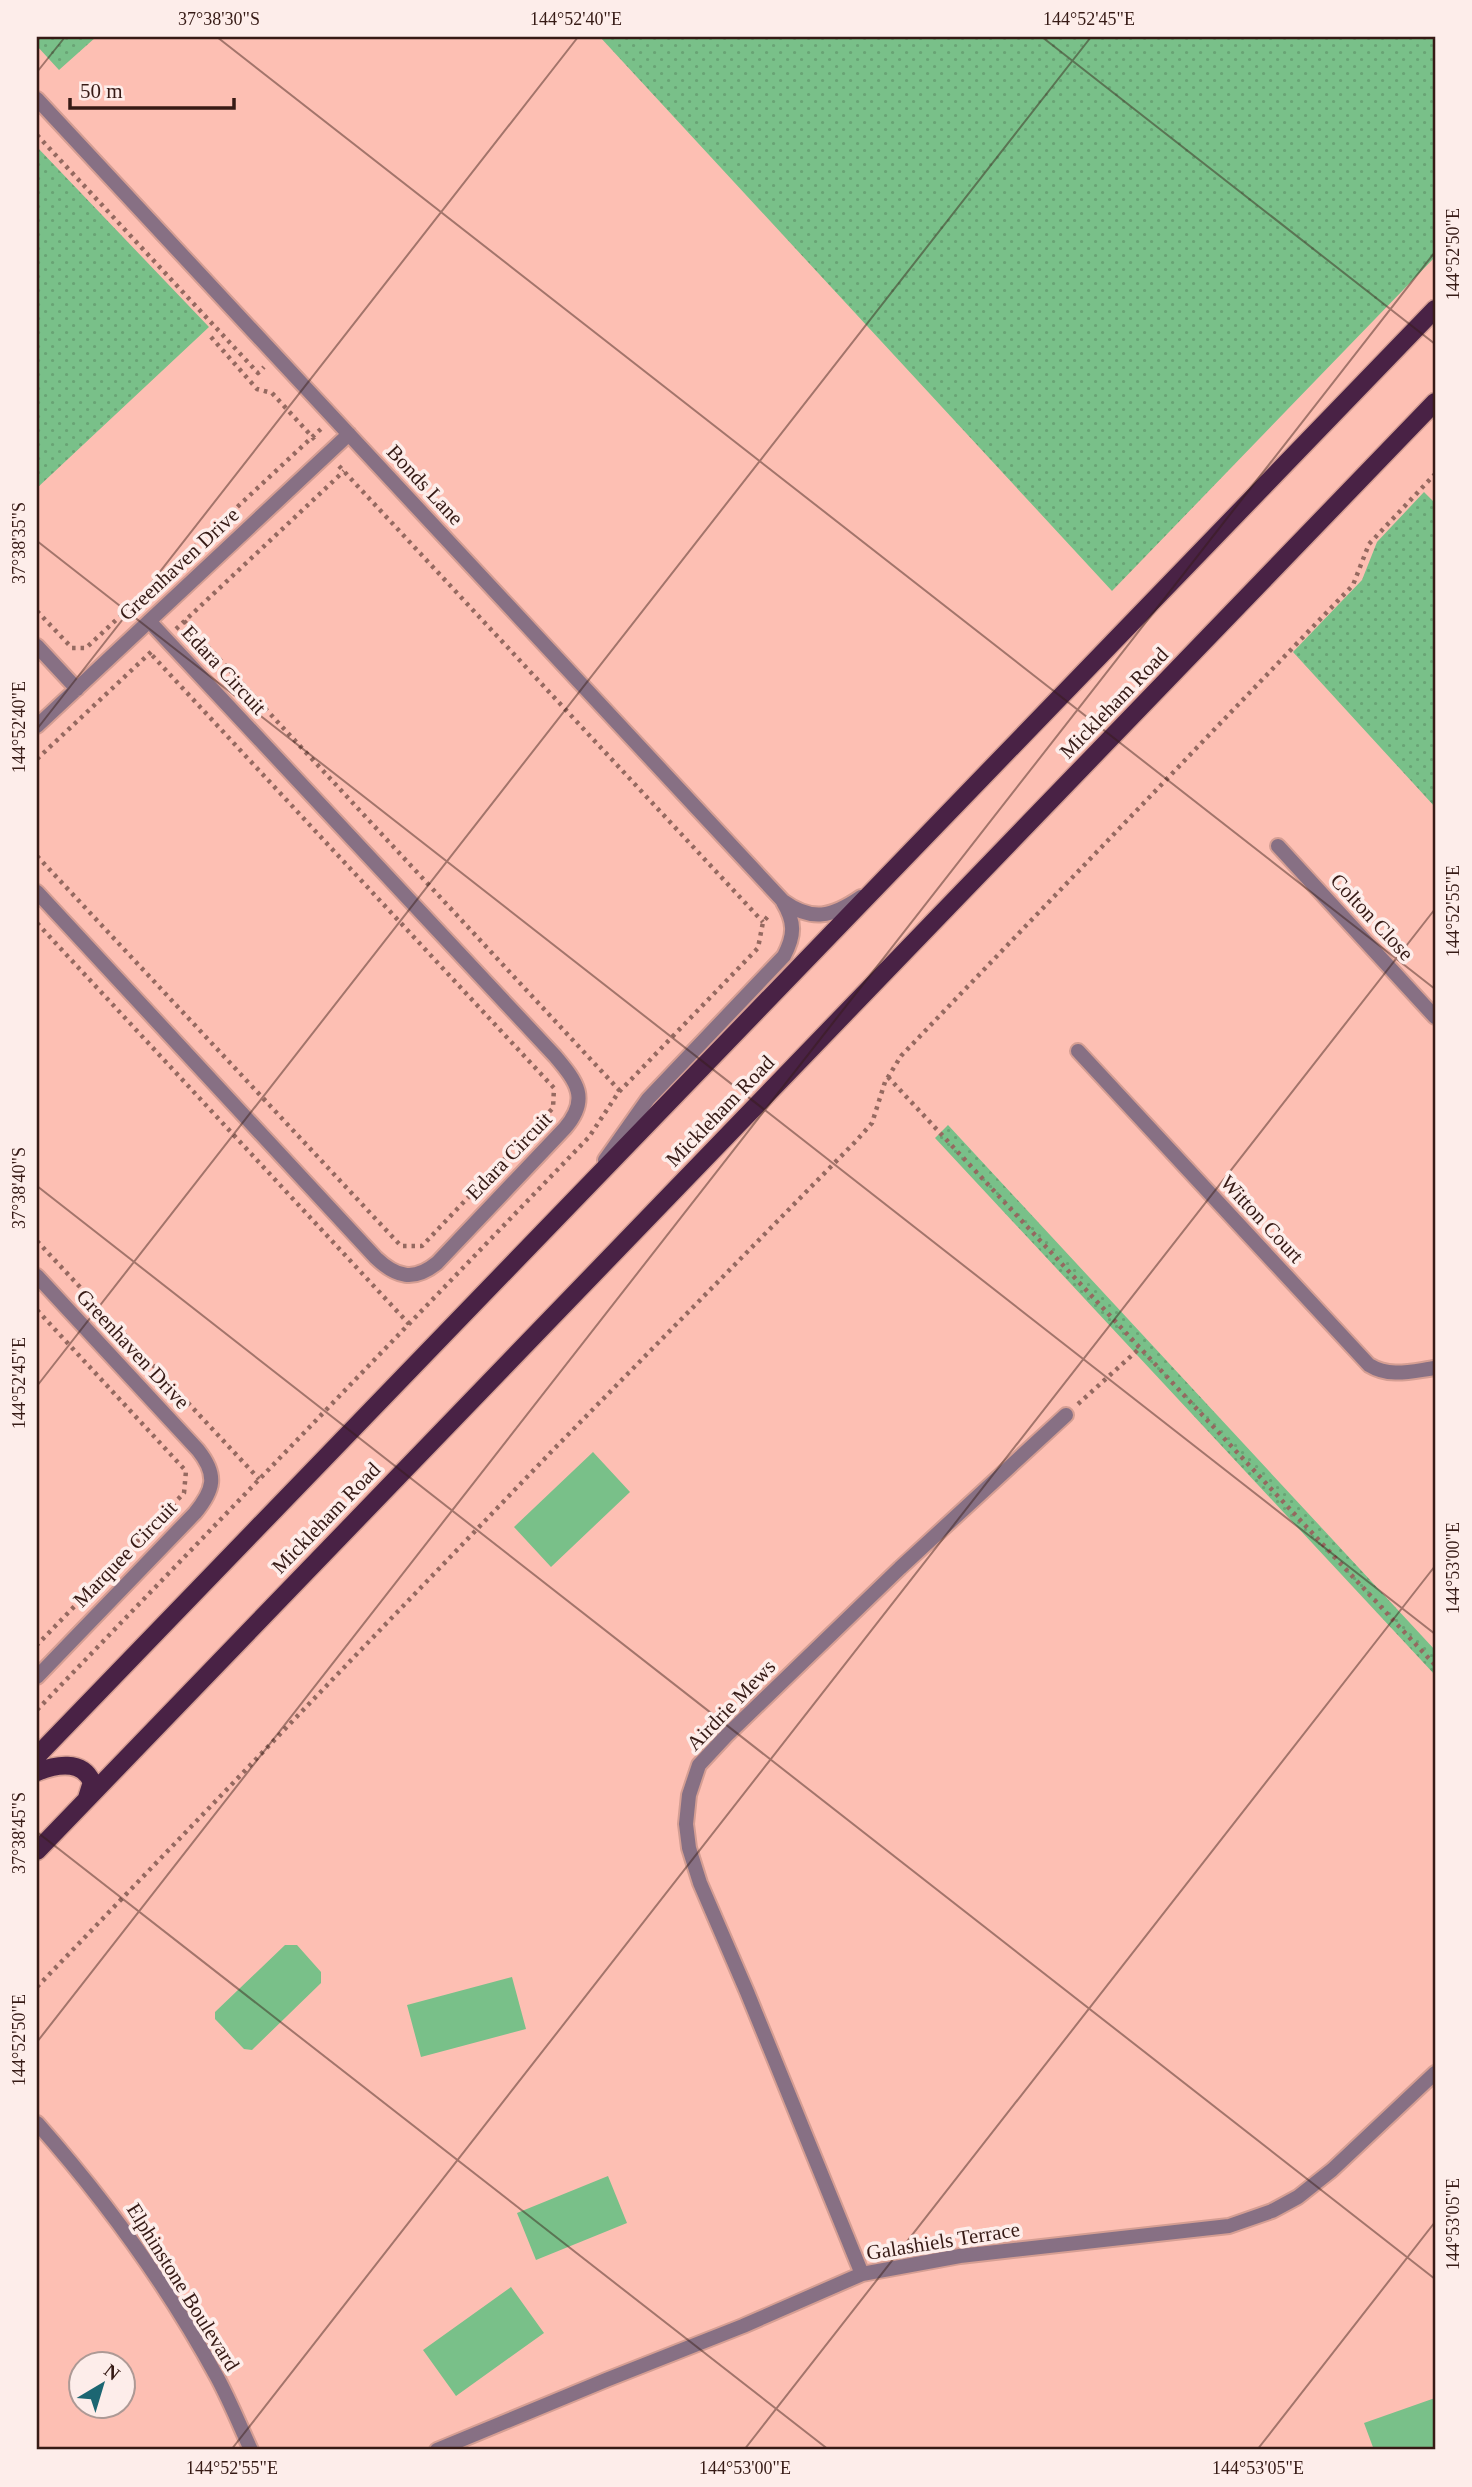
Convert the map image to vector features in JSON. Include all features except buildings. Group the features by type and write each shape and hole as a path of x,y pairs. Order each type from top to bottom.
{"main road":[{"name":"Mickleham Road","path":"37,1755 1435,309"},
{"name":"Mickleham Road","path":"37,1851 1435,402"},
{"path":"37,1772 58,1765 82,1770 92,1783 87,1798"}],"street":[{"name":"Bonds Lane","path":"37,99 783,901"},
{"name":"Greenhaven Drive","path":"37,726 349,434"},
{"name":"Edara Circuit","path":"37,892 376,1258 395,1273 415,1275 427,1271 437,1263 576,1114 579,1099 576,1086 555,1056 149,621"},
{"path":"37,646 77,689"},
{"name":"Colton Close","path":"1278,846 1435,1017"},
{"path":"783,901 801,913 819,916 842,908 874,888"},
{"path":"593,1179 648,1099 784,956 794,928 791,915 783,901"},
{"name":"Witton Court","path":"1078,1051 1369,1364 1377,1370 1394,1374 1435,1368"},
{"name":"Greenhaven Drive","path":"37,1276 198,1450"},
{"name":"Airdrie Mews","path":"862,2274 747,1992 699,1883 689,1848 686,1824 690,1795 699,1765 726,1736 900,1568 1066,1415"},
{"name":"Marquee Circuit","path":"37,1677 205,1501 211,1488 212,1475 198,1450"},
{"name":"Galashiels Terrace","path":"437,2450 606,2379 743,2326 862,2274 960,2256 1228,2226 1272,2211 1298,2197 1332,2170 1435,2073"},
{"name":"Elphinstone Boulevard","path":"37,2123 105,2204 148,2263 218,2380 251,2450"}],"path":[{"path":"37,135 258,373 275,357"},
{"path":"211,337 257,389 272,393 763,922"},
{"path":"37,611 72,648 86,649 313,437"},
{"path":"37,759 344,471"},
{"path":"37,1987 554,1448 856,1141 872,1123 888,1077 901,1056 1353,585 1369,544 1435,474"},
{"path":"184,621 620,1091"},
{"path":"37,856 401,1246 422,1246 553,1108 554,1088 150,653"},
{"path":"37,1710 589,1137 620,1091 758,948 763,922 783,901"},
{"path":"37,923 409,1324"},
{"path":"888,1077 1435,1665"},
{"path":"37,1241 259,1479"},
{"path":"37,1310 186,1471 184,1493 37,1645"},
{"path":"1066,1415 1140,1348"}],"green space":[{"path":"37,37 96,37 59,70 37,46"},
{"path":"600,37 1434,37 1435,257 1112,591"},
{"path":"37,147 209,327 37,488"},
{"path":"1424,492 1435,503 1435,807 1293,652 1362,580 1377,542"},
{"path":"948,1125 1435,1650 1435,1675 935,1138"},
{"path":"593,1452 630,1492 551,1567 514,1527"},
{"path":"285,1945 297,1945 321,1972 321,1983 252,2050 244,2049 215,2019 215,2012"},
{"path":"512,1977 526,2029 421,2057 407,2005"},
{"path":"608,2176 627,2223 536,2260 517,2213"},
{"path":"511,2287 544,2333 456,2396 423,2350"},
{"path":"1435,2398 1435,2450 1374,2450 1364,2423"}]}
